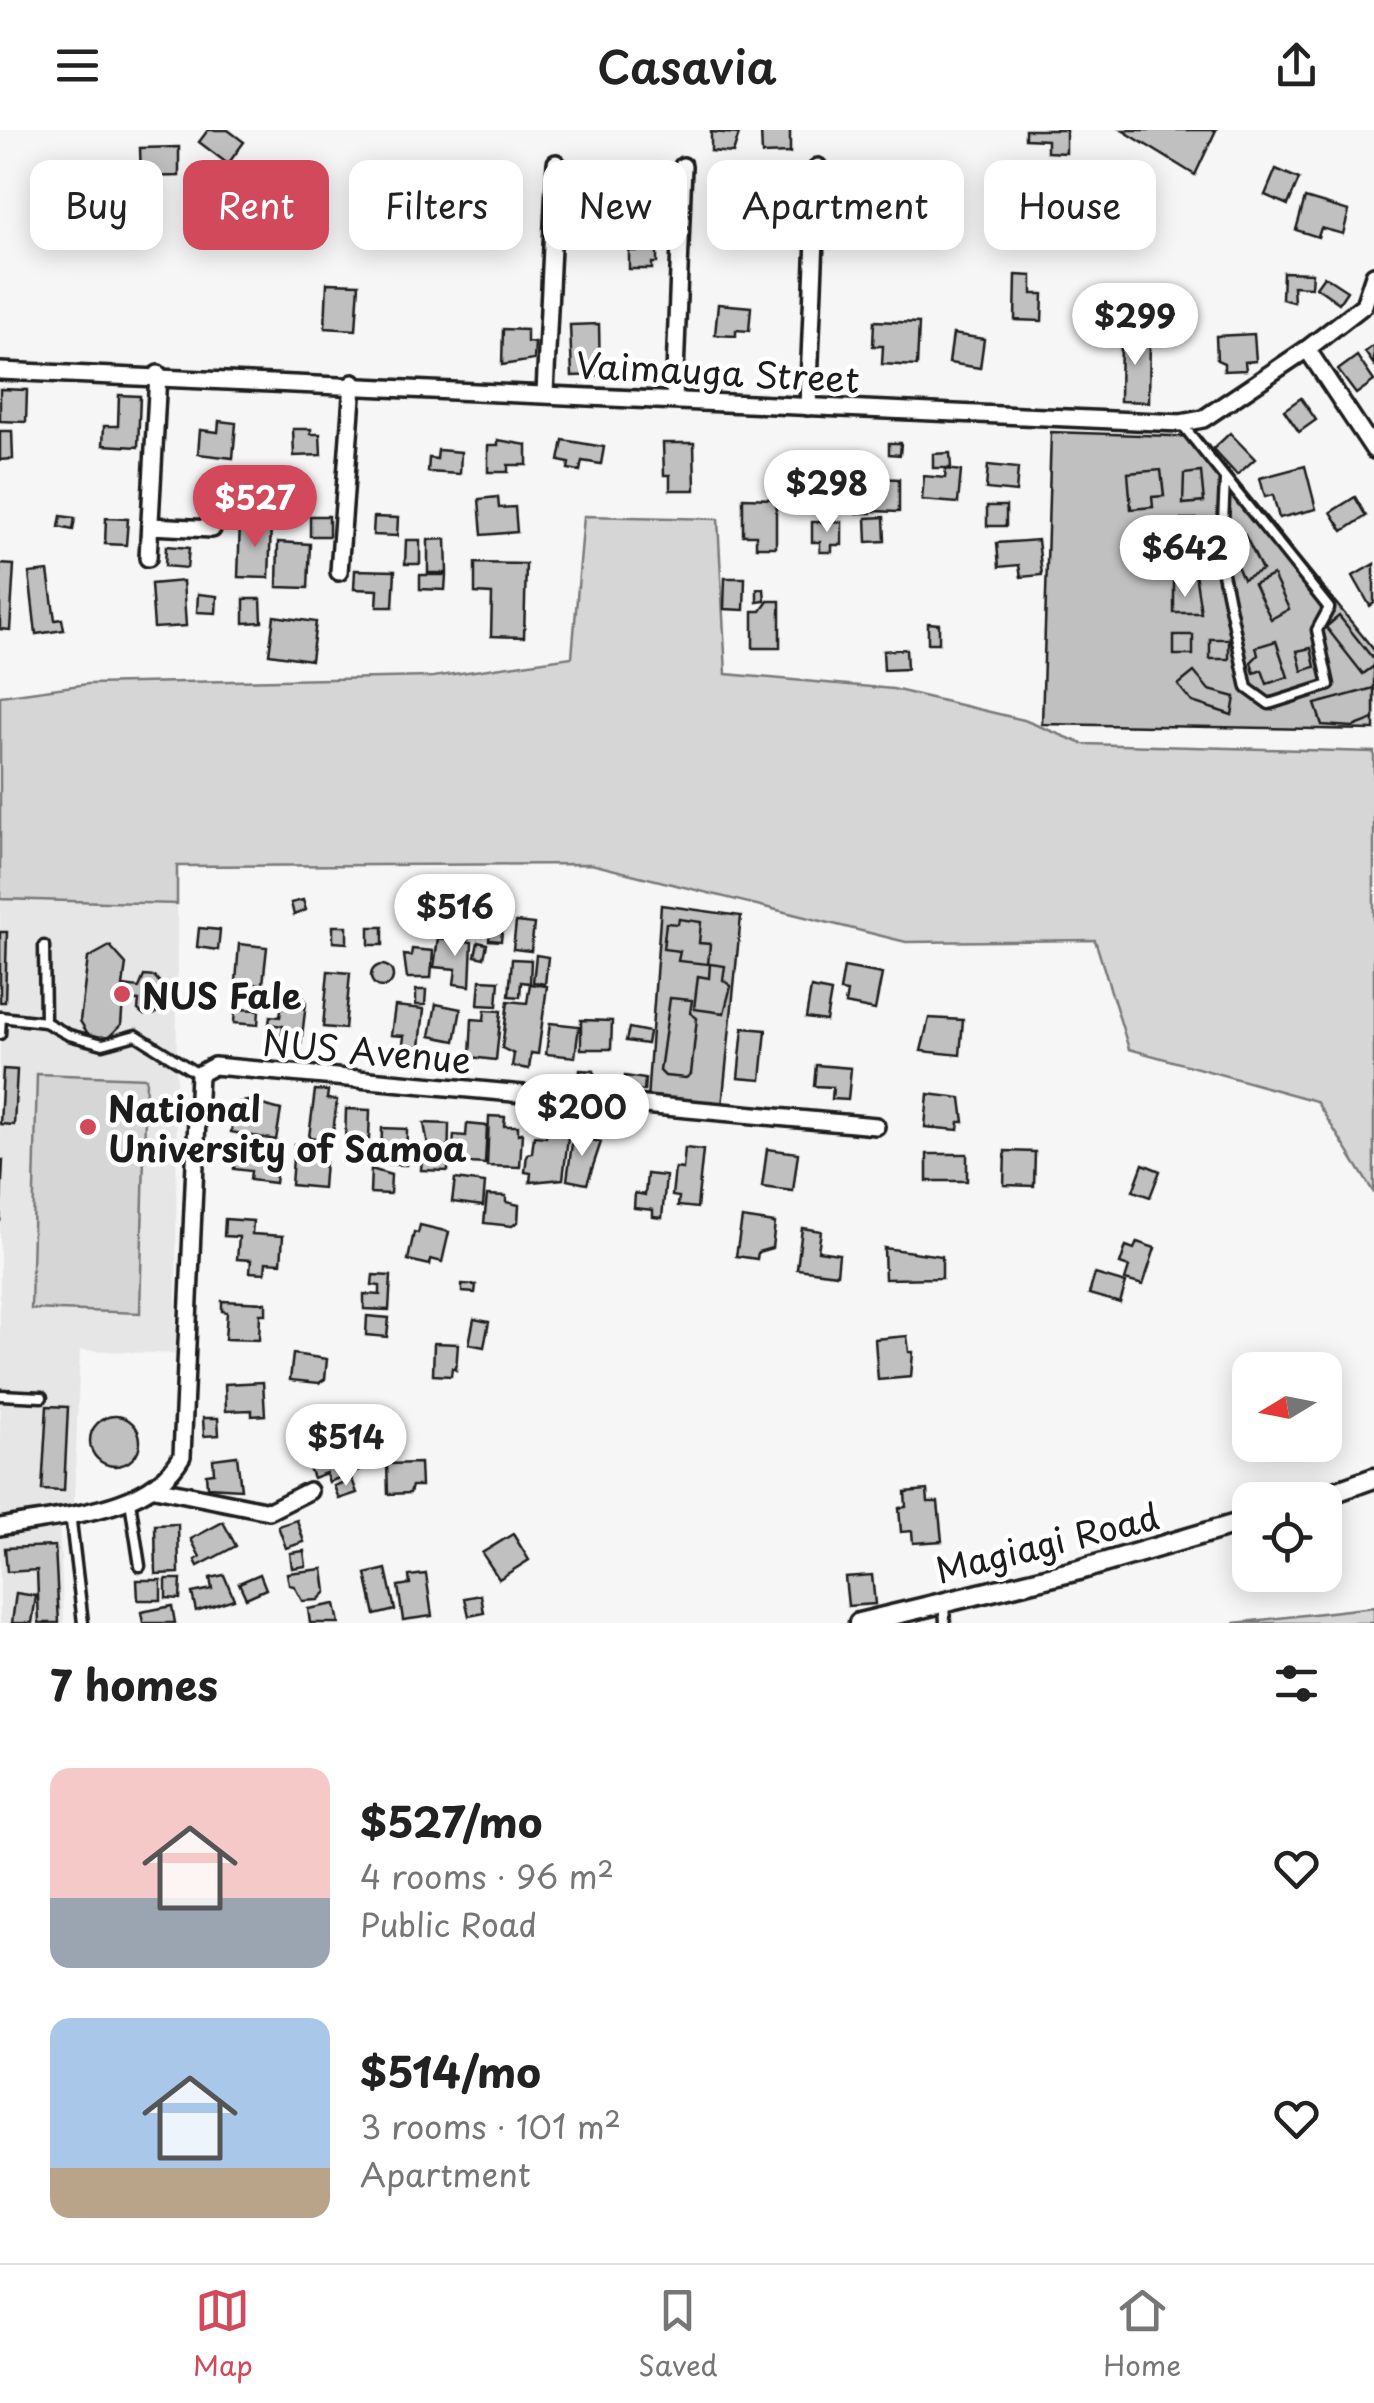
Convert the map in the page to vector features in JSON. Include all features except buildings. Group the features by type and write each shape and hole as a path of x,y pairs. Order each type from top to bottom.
{"street":[{"path":"545,393 552,250"},
{"path":"674,400 680,250"},
{"path":"808,406 815,250"},
{"name":"Vaimauga Street","path":"0,370 158,374 1181,423 1203,419 1307,350 1364,305 1374,275"},
{"path":"1307,350 1374,450"},
{"path":"148,558 158,374"},
{"path":"339,572 353,384"},
{"path":"150,526 212,528"},
{"name":"NUS Avenue","path":"199,1074 214,1066 876,1126"},
{"path":"0,1527 130,1500 171,1476 182,1456 199,1074"},
{"path":"1342,1490 1374,1478"},
{"path":"156,1488 269,1510 310,1491"},
{"name":"Magiagi Road","path":"859,1623 1079,1570 1232,1525"}],"lane":[{"path":"1181,423 1329,608 1318,630 1329,685 1269,704 1246,688 1222,564 1225,480"},
{"path":"44,946 45,1022"},
{"path":"0,1034 0,1017 45,1022 70,1036 103,1044 136,1035 199,1074"},
{"path":"0,1395 42,1397"},
{"path":"130,1500 140,1566"},
{"path":"70,1513 83,1623"},
{"path":"944,1603 945,1623"}],"shaded area":[{"path":"584,516 718,519 726,674 893,689 1024,720 1083,744 1374,752 1374,1193 1316,1101 1129,1049 1095,940 906,942 591,864 177,866 177,904 0,899 0,696 88,684 433,677 572,657"},
{"name":"National University of Samoa","path":"0,899 177,904 176,1354 80,1350 74,1502 70,1513 0,1520"},
{"path":"37,1074 146,1078 140,1313 31,1309"},
{"path":"59,1523 64,1623 0,1623 0,1539"},
{"path":"1374,1607 1374,1623 1234,1623"}],"place":[{"name":"NUS Fale","path":"122,994"},
{"name":"National University of Samoa","path":"88,1127"}]}
